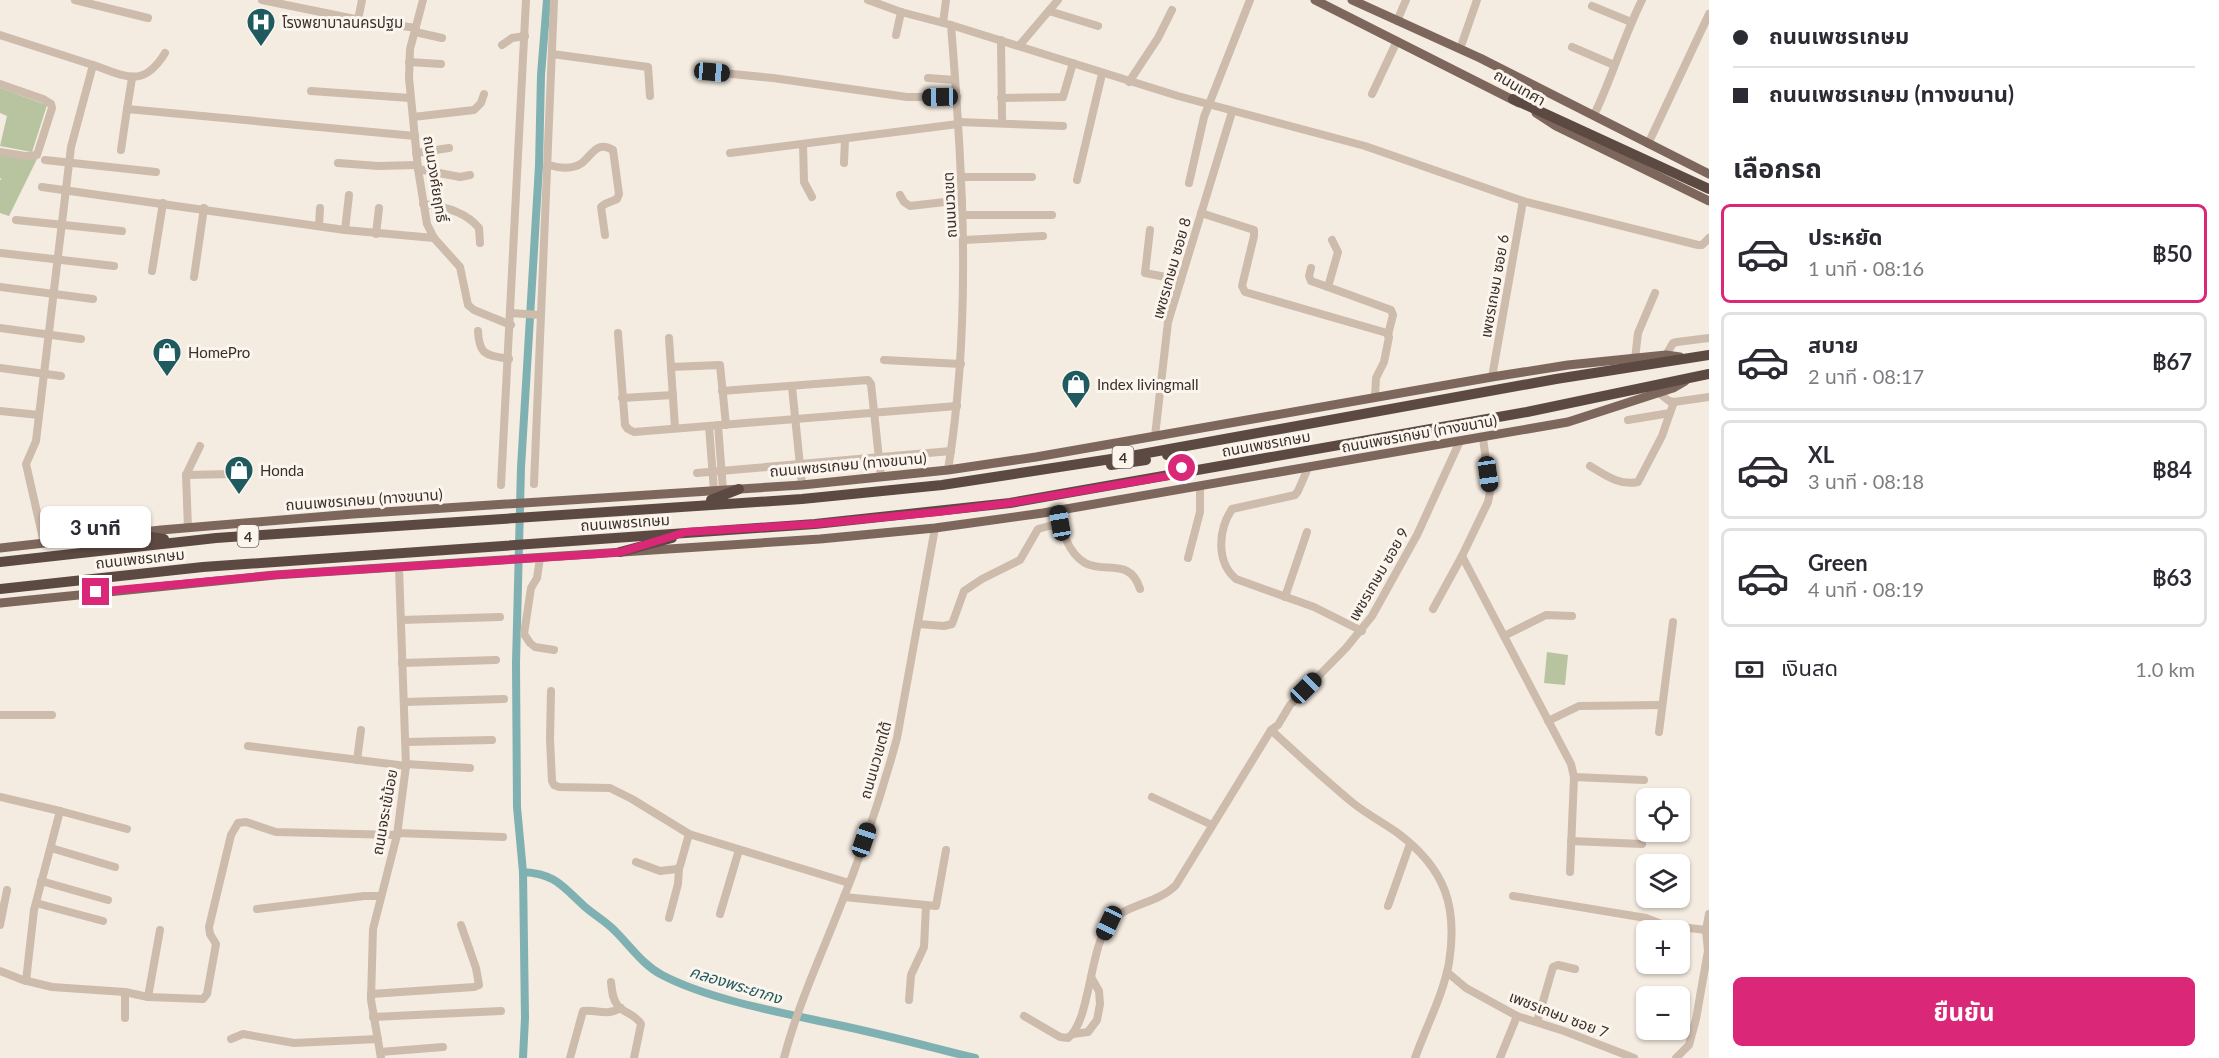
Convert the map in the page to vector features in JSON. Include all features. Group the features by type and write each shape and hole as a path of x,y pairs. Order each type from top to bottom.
{"highway":[{"path":"1513,99 1709,189"},
{"name":"ถนนเพชรเกษม","path":"0,562 181,541 882,492 1092,462 1556,379 1709,355"},
{"name":"ถนนเพชรเกษม","path":"0,589 203,567 815,524 1010,503 1527,412 1709,374"},
{"path":"1092,462 1128,464 1176,454 1182,456 1184,460 1180,474"},
{"path":"694,505 739,489"},
{"path":"621,552 686,532"},
{"path":"125,533 181,541"}],"main road":[{"name":"ถนนเทศา","path":"1352,0 1460,49 1709,174"},
{"name":"ถนนเทศา","path":"1320,1 1513,99 1556,126 1709,201"},
{"path":"1372,29 1380,14"},
{"name":"ถนนเพชรเกษม (ทางขนาน)","path":"0,548 125,533 498,504 739,489 948,470 1036,458 1568,365 1666,356 1693,358"},
{"name":"ถนนเพชรเกษม (ทางขนาน)","path":"0,603 267,575 819,539 935,528 1058,511 1568,423 1673,388 1689,377"}],"street":[{"path":"75,0 148,18"},
{"path":"262,0 415,30 442,38"},
{"path":"358,20 362,0"},
{"name":"ถนนวงศ์ยฤทธิ์","path":"423,0 409,62 417,167 427,224 434,238 460,267 468,305 474,310 511,325"},
{"path":"501,485 511,325 515,313 526,0"},
{"path":"534,484 538,315 549,165 554,0"},
{"path":"868,0 901,12 1019,45 1129,82 1232,112 1365,146 1523,201 1702,246 1709,238"},
{"name":"ถนนนวเขต","path":"946,0 957,97 964,240 961,364 948,470"},
{"path":"1019,45 1058,0"},
{"path":"1189,183 1197,144 1209,105 1250,0"},
{"path":"1397,21 1407,0"},
{"path":"1460,49 1477,0"},
{"path":"1594,116 1642,0"},
{"path":"1592,6 1631,22"},
{"path":"1129,82 1158,38 1172,10"},
{"path":"1049,11 1098,26"},
{"path":"896,35 901,12"},
{"path":"1648,144 1709,14"},
{"path":"0,35 132,78 155,69 165,53"},
{"path":"502,45 512,38 525,36"},
{"path":"1001,40 1002,118"},
{"path":"1372,94 1397,41"},
{"path":"1572,47 1614,65"},
{"path":"552,54 648,67 650,96"},
{"path":"409,62 441,64"},
{"path":"1001,98 1063,97 1073,63"},
{"path":"44,543 26,464 36,441 71,147 93,64"},
{"path":"712,72 774,78 907,97 957,97"},
{"path":"1077,180 1102,74"},
{"path":"121,150 132,78"},
{"path":"928,78 955,80"},
{"path":"0,84 44,99 51,104 52,108 37,155 24,156 0,152"},
{"path":"311,91 410,98"},
{"path":"413,117 474,110 481,103 484,94"},
{"path":"127,109 415,136"},
{"name":"เพชรเกษม ซอย 8","path":"1155,436 1166,331 1232,112"},
{"path":"729,153 958,123 1063,126"},
{"path":"844,139 844,164"},
{"path":"803,144 804,182 812,198"},
{"path":"549,165 574,166 581,163 598,147 613,150 619,194 617,199 602,207 605,235"},
{"path":"416,153 449,148"},
{"path":"45,160 156,172"},
{"path":"338,163 417,167 464,178 470,175"},
{"path":"961,177 1032,177"},
{"path":"42,187 204,208 345,230 434,238"},
{"path":"345,230 349,195"},
{"path":"900,195 910,206 962,200"},
{"name":"เพชรเกษม ซอย 6","path":"1492,377 1523,201"},
{"path":"152,271 163,203"},
{"path":"423,204 450,209 464,216 479,228 480,243"},
{"path":"194,277 204,208"},
{"path":"319,226 320,208"},
{"path":"376,234 379,208"},
{"path":"1201,213 1254,230 1242,286 1245,292 1388,335"},
{"path":"963,215 1052,215"},
{"path":"16,220 122,231"},
{"path":"1150,230 1144,273 1181,280"},
{"path":"964,240 1043,236"},
{"path":"1328,286 1338,252 1332,240"},
{"path":"1,253 114,266"},
{"path":"1311,268 1309,276 1311,281 1391,310 1393,315 1384,362 1376,378 1375,397"},
{"path":"0,287 93,299"},
{"path":"1635,359 1638,333 1655,293"},
{"path":"515,313 538,315"},
{"path":"0,328 81,339"},
{"path":"478,331 482,351 509,359"},
{"path":"618,333 625,425 634,432 957,406"},
{"path":"669,338 675,428"},
{"path":"1666,356 1673,343 1709,338"},
{"path":"884,360 961,364"},
{"path":"671,368 718,364 721,366 722,391 712,471 718,490"},
{"path":"0,368 61,376"},
{"path":"722,391 868,380 871,384 881,477"},
{"path":"792,387 802,484"},
{"path":"1659,393 1674,402 1709,397"},
{"path":"622,398 673,395"},
{"path":"1590,466 1616,480 1626,483 1638,482 1662,435 1674,402"},
{"path":"0,411 39,415"},
{"path":"1629,420 1670,413"},
{"path":"718,425 722,470 718,490"},
{"path":"1433,609 1462,556 1491,492 1483,438"},
{"name":"เพชรเกษม ซอย 9","path":"1073,1034 1080,1019 1100,943 1111,921 1120,914 1164,895 1172,889 1271,730 1278,725 1290,705 1362,631 1416,535 1460,441"},
{"path":"189,528 186,475 200,446"},
{"path":"697,473 951,451"},
{"path":"1308,468 1295,495 1232,509 1228,515 1221,543 1222,561 1229,573 1236,579 1314,607 1362,631"},
{"path":"186,475 233,474"},
{"path":"1188,558 1200,512 1200,486"},
{"path":"1058,511 1070,549 1077,556 1088,564 1124,569 1134,577 1140,589"},
{"path":"918,624 944,626 952,624 961,595 968,587 1020,560 1038,529 1060,523"},
{"name":"ถนนนวเขตใต้","path":"784,1058 792,1027 849,884 888,771 897,738 935,528"},
{"path":"1285,597 1307,532"},
{"path":"1462,556 1571,764 1574,777 1570,872"},
{"path":"537,558 537,578 531,588 524,634 530,644 535,647 554,650"},
{"name":"ถนนจระเข้น้อย","path":"380,1055 371,994 373,929 397,834 406,765 399,568"},
{"path":"1504,636 1546,615 1572,616"},
{"path":"401,620 500,617"},
{"path":"1659,732 1673,622"},
{"path":"402,663 496,660"},
{"path":"551,692 550,739 554,785 610,788 689,834 849,884"},
{"path":"405,702 504,699"},
{"path":"1548,720 1579,706 1662,705"},
{"path":"0,715 52,715"},
{"path":"357,760 361,730"},
{"path":"1271,730 1355,805 1400,835 1432,866 1441,880 1451,906 1452,934 1447,972 1415,1058"},
{"path":"406,742 492,740"},
{"path":"248,747 406,765 470,768"},
{"path":"1574,777 1644,780"},
{"path":"0,797 127,829"},
{"path":"1152,797 1212,825"},
{"path":"27,981 36,903 60,811"},
{"path":"0,971 27,981 75,990 125,992 148,998 206,998 216,944 209,927 231,835 238,823 246,822 276,832 502,837"},
{"path":"669,918 678,884 679,868 689,834"},
{"path":"1571,841 1642,844"},
{"path":"1388,906 1410,844"},
{"path":"51,848 115,867"},
{"path":"720,914 739,850"},
{"path":"844,897 932,907 938,904 946,850"},
{"path":"636,862 660,871 679,868"},
{"path":"41,881 108,900"},
{"path":"0,925 7,890"},
{"path":"257,909 380,896"},
{"path":"1513,896 1646,918 1664,925 1706,930"},
{"path":"36,903 103,921"},
{"path":"909,1000 911,975 924,947 926,906"},
{"path":"1676,1058 1689,1045 1706,976 1708,940 1706,930 1709,914"},
{"path":"371,994 479,985 476,968 461,925"},
{"path":"148,998 160,930"},
{"path":"1537,1022 1553,967 1558,965 1575,969"},
{"name":"เพชรเกษม ซอย 7","path":"1447,972 1466,988 1516,1016 1634,1058"},
{"path":"1024,1016 1060,1037 1068,1038 1073,1034 1088,1032 1097,1020 1100,997 1091,977"},
{"path":"611,982 614,998 621,1008 641,1024 634,1058"},
{"path":"125,992 125,1018"},
{"path":"570,1058 583,1011 608,1014 621,1008"},
{"path":"374,1017 501,1011"},
{"path":"1500,1058 1516,1016"},
{"path":"231,1039 243,1034 294,1043 378,1038"},
{"path":"380,1055 443,1047"}],"green space":[{"path":"0,88 47,105 32,152 0,146 7,116 0,113"},
{"path":"0,154 37,159 9,216 0,213 0,180 2,179 0,178"},
{"path":"1547,652 1568,655 1565,685 1544,683"}],"waterway":[{"path":"523,1058 525,1018 523,872 517,807 516,663 521,468 539,166 541,75 547,0"},
{"name":"คลองพระยากง","path":"523,872 543,875 558,882 612,928 649,966 680,984 744,1004 975,1058"}],"place":[{"name":"โรงพยาบาลนครปฐม","path":"261,48"},
{"name":"HomePro","path":"167,378"},
{"name":"Index livingmall","path":"1076,410"},
{"name":"Honda","path":"239,496"}],"route":[{"path":"96,592 275,575 621,552 686,532 862,520 1010,503 1180,474 1182,468"}]}
